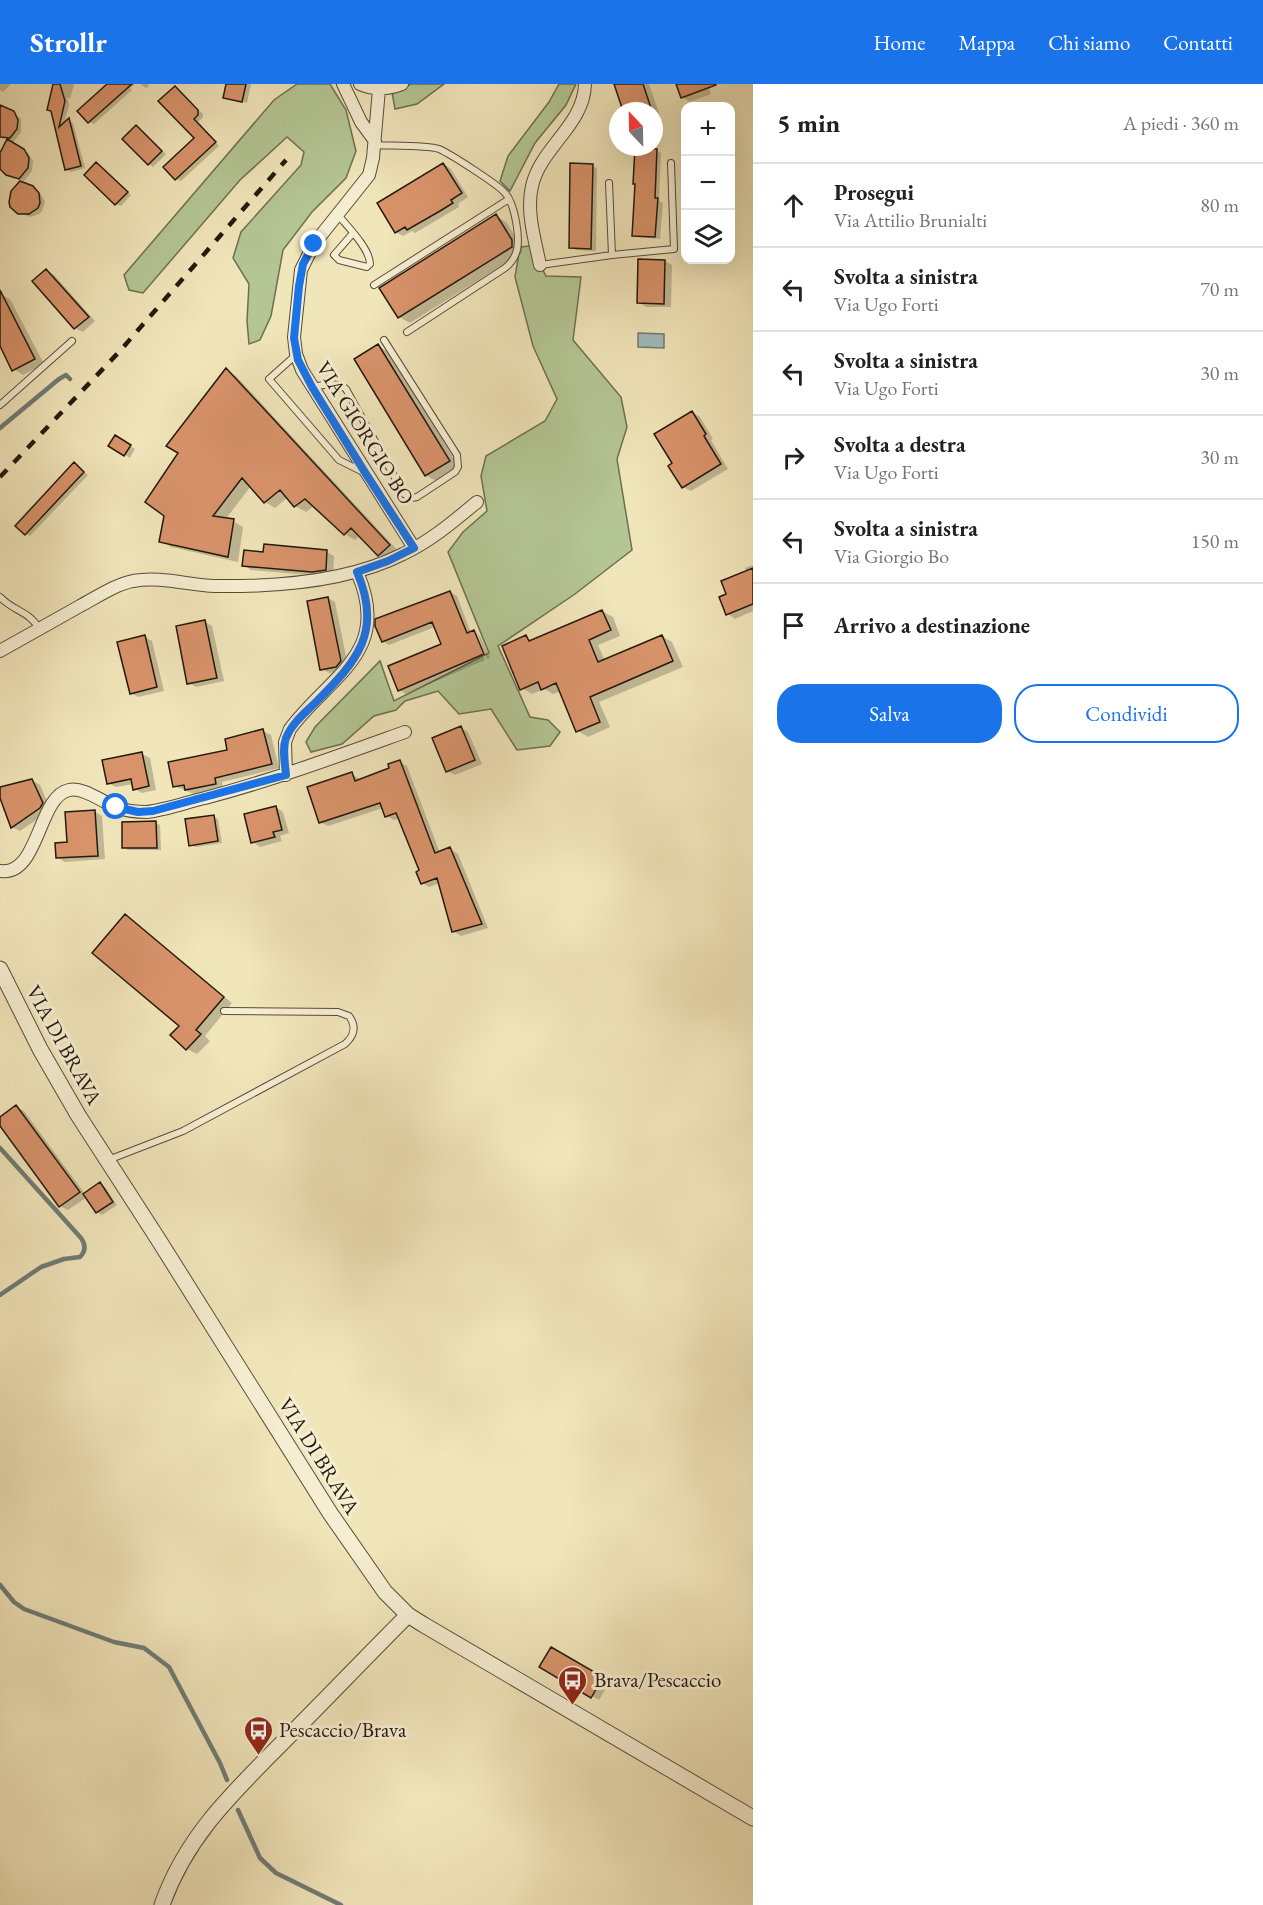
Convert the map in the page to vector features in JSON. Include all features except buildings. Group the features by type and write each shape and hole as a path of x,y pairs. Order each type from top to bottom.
{"street":[{"path":"343,84 374,143"},
{"path":"360,84 379,89 388,89 402,84"},
{"path":"540,265 531,219 532,186 542,160 582,105 585,84"},
{"name":"VIA GIORGIO BO","path":"379,89 369,175 314,244 301,270 294,338 302,370 414,548"},
{"path":"0,651 109,590 131,582 163,580 231,586 311,580 357,572 388,561 434,537 477,502"},
{"path":"286,775 285,746 290,729 346,669 364,642 367,609 357,572"},
{"path":"0,871 12,871 23,863 56,800 66,791 78,790 116,807 146,812 286,775 405,732"},
{"name":"VIA DI BRAVA","path":"0,969 53,1072 107,1160 343,1533 377,1582 408,1615 753,1818"},
{"path":"162,1905 176,1869 187,1850 217,1811 408,1615"}],"lane":[{"path":"374,143 438,149 494,183 506,193 513,208 518,239 516,254 510,264 407,332"},
{"path":"540,265 674,249 671,163"},
{"path":"609,183 612,255"},
{"path":"374,285 509,199"},
{"path":"338,215 353,233 369,256 370,264 367,267 339,260 334,255 353,233"},
{"path":"312,387 334,384 346,389 404,494 411,498 417,497 455,472 458,467 457,455 384,340"},
{"path":"0,405 72,341"},
{"path":"297,354 270,379 339,460 366,474"},
{"path":"0,597 10,607 30,616 39,629"},
{"path":"107,1160 183,1131 345,1044 354,1031 354,1025 349,1016 338,1012 224,1011"}],"green space":[{"path":"297,84 330,84 346,110 356,151 346,178 312,212 283,250 271,316 260,340 249,344 247,321 249,284 233,258 241,232 301,165 304,152 287,137 240,180 143,293 129,290 124,275 274,100"},
{"path":"411,84 444,84 417,104 395,109 392,92"},
{"path":"559,84 576,84 566,105 535,143 510,191 500,181 508,156 549,102"},
{"path":"530,246 546,276 581,277 573,340 621,397 627,427 617,459 632,550 575,594 498,646 530,717 548,720 560,732 550,746 517,750 491,709 459,714 438,691 405,701 396,710 374,716 342,744 311,752 306,742 315,727 380,661 394,701 489,653 448,552 463,532 487,511 481,476 486,456 545,421 557,399 533,346 515,277 520,247"}],"water":[{"path":"638,333 664,334 664,348 638,347"}],"waterway":[{"path":"0,428 59,379 66,375 70,379"},
{"path":"0,1148 81,1238 85,1248 80,1257 64,1259 41,1267 0,1295"},
{"path":"0,1585 14,1602 24,1609 114,1642 144,1648 169,1667 227,1780"},
{"path":"238,1810 260,1858 276,1873 341,1905"}],"railway":[{"path":"0,477 119,352 286,160"}],"place":[{"name":"Brava/Pescaccio","path":"573,1706"},
{"name":"Pescaccio/Brava","path":"258,1756"}],"route":[{"path":"116,807 138,812 153,811 286,775 285,741 290,729 346,669 364,642 367,609 357,572 403,555 414,548 312,387 298,360 294,338 301,270 314,244"}]}
